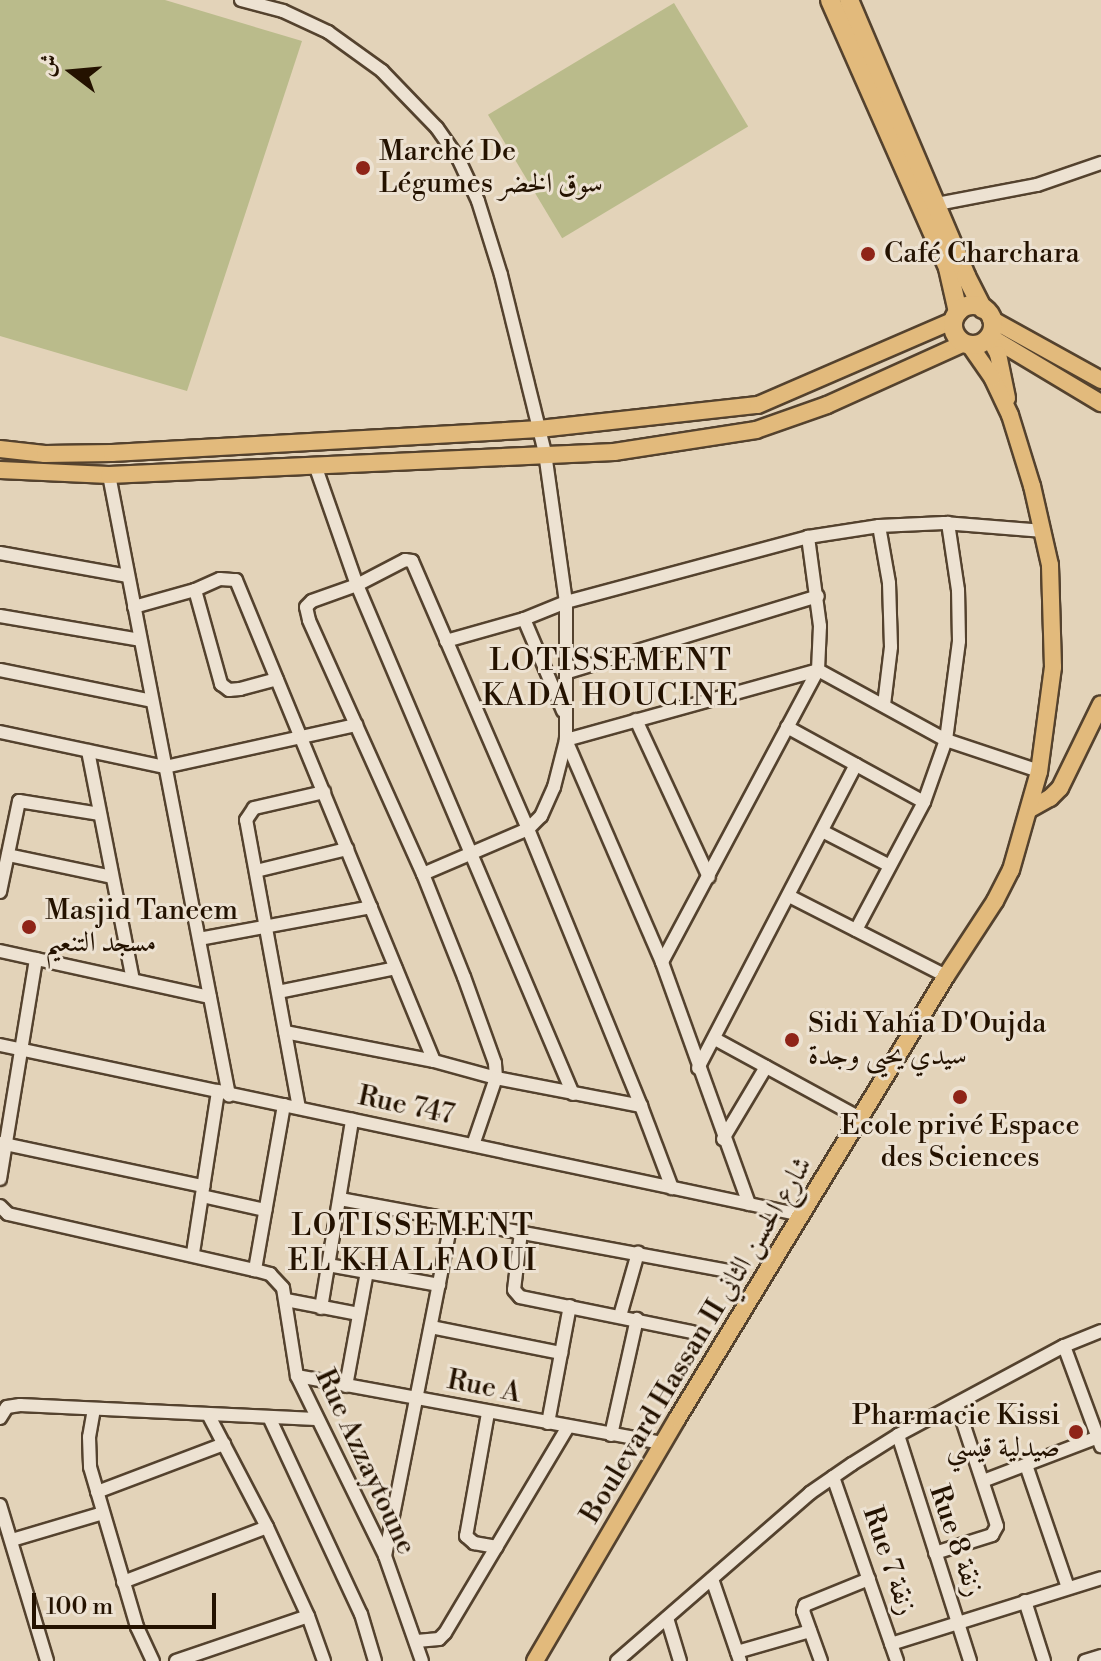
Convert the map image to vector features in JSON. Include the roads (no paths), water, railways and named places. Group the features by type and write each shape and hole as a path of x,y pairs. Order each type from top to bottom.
{"highway":[{"path":"830,0 948,268 956,316 954,333 967,344 988,325"},
{"path":"849,0 988,325"},
{"path":"956,316 970,306 988,325"}],"main road":[{"path":"0,449 45,454 112,453 539,429 758,405 956,316"},
{"path":"988,325 1053,363 1101,403"},
{"name":"Boulevard Hassan II شارع الحسن الثاني","path":"535,1661 663,1443 946,976 995,901 1011,870 1039,771 1053,667 1050,565 1044,531 1010,415 1004,373 988,325"},
{"path":"0,470 109,475 614,452 756,430 827,405 967,344"},
{"name":"Boulevard Hassan II شارع الحسن الثاني","path":"967,344 992,377 1010,415"},
{"path":"1053,363 1101,380"},
{"path":"1030,809 1060,788 1101,704"}],"street":[{"path":"241,0 283,11 328,32 382,71 437,128 459,160 478,201 501,275 545,453 566,602 566,740 662,962 723,1139 749,1204"},
{"path":"937,204 1037,185 1101,163"},
{"path":"315,465 357,585 573,1094"},
{"path":"109,475 210,997 223,1093 202,1191 193,1253"},
{"path":"856,930 924,802 946,740 959,641 958,590 948,523"},
{"path":"446,641 524,619 566,602 808,537 879,526 948,523 1044,531"},
{"path":"879,526 889,583 891,647 884,705"},
{"path":"662,962 818,670 818,596 808,537"},
{"path":"0,553 128,576"},
{"path":"473,1145 496,1078 495,1063 423,874 309,620 306,607 312,601 357,585 405,560 412,561 528,829 672,1188"},
{"path":"134,607 195,590 220,579 236,580 434,1061"},
{"path":"195,590 221,684 229,690 277,679"},
{"path":"568,672 818,596"},
{"path":"0,616 140,640"},
{"path":"524,619 564,713"},
{"path":"0,670 152,701"},
{"path":"566,740 818,670 946,740 1039,771"},
{"path":"636,720 709,877"},
{"path":"0,732 165,767 356,725"},
{"path":"787,727 924,802"},
{"path":"423,874 528,829 541,816 551,795 566,740"},
{"path":"88,751 133,980"},
{"path":"698,1068 856,765"},
{"path":"299,1108 247,814 254,808 324,792"},
{"path":"0,892 16,807 23,799 100,814"},
{"path":"822,831 890,866"},
{"path":"256,871 347,849"},
{"path":"8,855 112,877"},
{"path":"789,896 946,976"},
{"path":"199,939 371,907"},
{"path":"0,951 210,997"},
{"path":"0,1179 3,1144 36,959"},
{"path":"278,992 396,968"},
{"path":"285,1032 641,1106"},
{"path":"715,1039 860,1118"},
{"name":"Rue 747","path":"0,1045 801,1215"},
{"path":"723,1139 766,1067"},
{"path":"255,1270 284,1105"},
{"path":"321,1308 352,1120"},
{"path":"3,1144 202,1191 265,1210"},
{"path":"340,1199 728,1271"},
{"path":"0,1206 8,1214 193,1253 255,1270 278,1280 286,1300 359,1314"},
{"path":"385,1556 452,1219"},
{"path":"521,1232 514,1290 517,1294 692,1332"},
{"path":"620,1316 638,1253"},
{"path":"328,1265 439,1285"},
{"path":"346,1386 367,1272"},
{"name":"Rue Azzaytoune","path":"286,1300 297,1376 385,1556 422,1661"},
{"path":"548,1423 570,1306"},
{"path":"611,1435 637,1319"},
{"path":"431,1327 561,1353"},
{"path":"617,1661 833,1477 898,1435 1064,1346 1101,1331"},
{"path":"983,1481 1100,1442 1064,1346"},
{"name":"Rue A","path":"297,1376 663,1443"},
{"path":"935,1553 996,1531 957,1404"},
{"path":"0,1418 11,1406 316,1419"},
{"path":"94,1409 88,1454 137,1627 153,1661"},
{"path":"488,1413 466,1536 474,1543 497,1547"},
{"path":"209,1416 267,1527 308,1616 324,1661"},
{"path":"269,1417 361,1614 375,1661"},
{"path":"417,1641 439,1639 445,1633 568,1427"},
{"name":"Rue 8 زنقة","path":"898,1435 970,1661"},
{"path":"97,1492 224,1444"},
{"path":"1026,1465 1068,1588"},
{"name":"Rue 7 زنقة","path":"833,1477 897,1661"},
{"path":"0,1505 47,1661"},
{"path":"12,1540 103,1513"},
{"path":"123,1582 267,1527"},
{"path":"891,1644 1101,1578"},
{"path":"712,1579 738,1656 810,1631"},
{"path":"821,1661 803,1607 811,1599 869,1579"},
{"path":"1025,1601 1044,1661"},
{"path":"176,1661 308,1616"},
{"path":"667,1618 680,1661"},
{"path":"1085,1661 1101,1656"}],"place":[{"name":"Marché De Légumes سوق الخضر","path":"363,168"},
{"name":"Café Charchara","path":"868,254"},
{"name":"Masjid Taneem مسجد التنعيم","path":"29,927"},
{"name":"Sidi Yahia D'Oujda سيدي يحيى وجدة","path":"792,1040"},
{"name":"Ecole privé Espace des Sciences","path":"960,1097"},
{"name":"Pharmacie Kissi صيدلية قيسي","path":"1076,1432"}],"district":[{"name":"LOTISSEMENT KADA HOUCINE","path":"611,678"},
{"name":"LOTISSEMENT EL KHALFAOUI","path":"413,1243"}]}
